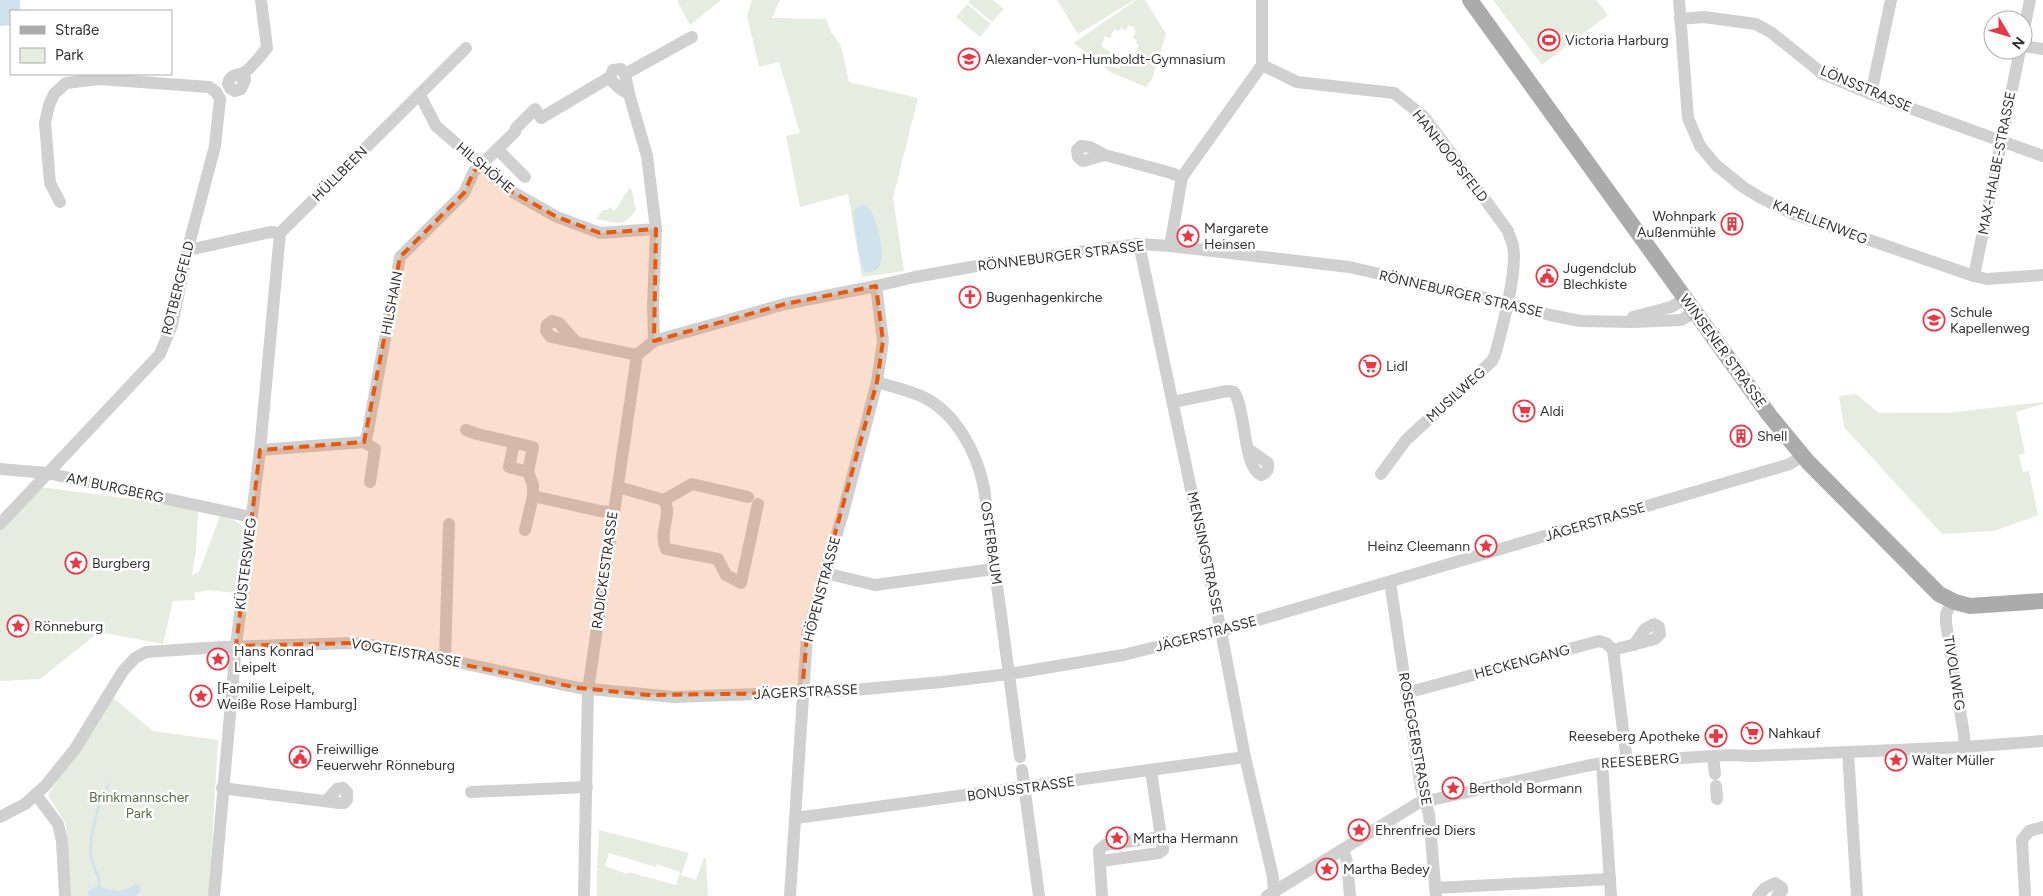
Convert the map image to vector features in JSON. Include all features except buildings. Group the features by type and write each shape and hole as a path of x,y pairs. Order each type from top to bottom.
{"main road":[{"name":"WINSENER STRASSE","path":"1470,0 1770,416 1802,456 1936,591 1952,601 1974,606 2043,600"}],"street":[{"path":"244,73 258,60 267,45 261,0"},
{"path":"1170,246 1182,177 1262,65 1262,0"},
{"name":"KAPELLENWEG","path":"1679,0 1688,118 1700,146 1716,165 1749,191 1792,213 1987,280 2043,275"},
{"path":"1871,94 1891,0"},
{"name":"LÖNSSTRASSE","path":"1680,18 1704,17 1756,24 1772,33 1823,74 1871,94 2043,156"},
{"path":"625,74 692,37"},
{"name":"HÜLLBEEN","path":"280,233 466,48"},
{"name":"MAX-HALBE-STRASSE","path":"1974,276 2018,60"},
{"name":"HANHOOPSFELD","path":"1262,65 1298,82 1394,93 1424,116 1508,231 1513,247 1514,259 1508,302"},
{"path":"484,162 535,109 540,118 610,76 613,70 622,69 625,74 628,94 647,156 656,229 653,306 654,341 637,355 575,341"},
{"path":"610,76 616,85 628,94"},
{"name":"ROTBERGFELD","path":"47,473 160,354 172,325 188,248 215,146 220,102 216,92 212,88 196,86 99,79 66,83 54,94 49,105 45,123 50,183 60,202"},
{"name":"HILSHÖHE","path":"420,95 436,126 484,162 511,191 557,217 600,233 656,229"},
{"path":"498,149 525,177"},
{"path":"1106,155 1182,177"},
{"name":"HILSHAIN","path":"364,442 367,436 400,258 464,193 474,171 484,162"},
{"path":"188,248 193,249 270,232 280,233"},
{"name":"KÜSTERSWEG","path":"214,896 236,646 260,450 280,233"},
{"name":"RÖNNEBURGER STRASSE","path":"654,341 785,304 876,286 915,276 980,265 1139,244 1170,246 1349,268 1508,302 1550,315 1580,321 1682,320 1695,312"},
{"name":"MENSINGSTRASSE","path":"1139,244 1221,631 1245,758 1273,877 1271,894"},
{"name":"HÖPENSTRASSE","path":"790,896 807,635 843,513 877,382 883,341 876,286"},
{"name":"RÖNNEBURGER STRASSE","path":"1619,322 1671,307 1685,299"},
{"name":"MUSILWEG","path":"1380,474 1406,440 1492,362 1508,302"},
{"name":"RADICKESTRASSE","path":"584,896 588,690 637,355"},
{"name":"OSTERBAUM","path":"877,382 920,396 931,402 963,434 975,457 982,477 1039,896"},
{"path":"1173,402 1227,391 1234,392 1238,398 1248,449"},
{"path":"466,430 534,447 528,472 533,485 533,496 525,530"},
{"path":"260,450 364,442 374,449 370,482"},
{"path":"514,443 509,468 528,472"},
{"name":"JÄGERSTRASSE","path":"588,690 688,697 879,689 1009,674 1123,655 1221,631 1390,582 1790,464 1802,456"},
{"path":"0,469 47,473"},
{"name":"AM BURGBERG","path":"0,524 47,473 251,518"},
{"path":"618,487 664,500 692,484 753,500 741,583 726,575 718,559 666,549 662,540 667,509 664,500"},
{"path":"533,496 600,511 613,512"},
{"path":"445,660 449,524"},
{"path":"825,573 875,585 994,569"},
{"name":"ROSEGGERSTRASSE","path":"1390,582 1421,788 1429,814 1436,892"},
{"name":"TIVOLIWEG","path":"1952,601 1946,614 1946,623 1965,747"},
{"name":"HECKENGANG","path":"1406,692 1599,641 1606,643 1613,650"},
{"name":"VOGTEISTRASSE","path":"0,817 16,810 36,796 71,754 123,671 140,655 146,652 165,649 345,642 396,649 588,690"},
{"path":"1626,762 1613,650 1634,644"},
{"name":"REESEBERG","path":"1271,894 1410,807 1425,801 1602,764 1713,756 1965,747 2043,741"},
{"path":"1848,752 1857,896"},
{"path":"1713,756 1716,786"},
{"name":"BONUSSTRASSE","path":"796,818 1245,758"},
{"path":"1602,764 1611,896"},
{"path":"1102,896 1101,861 1159,854 1163,850 1151,771"},
{"path":"471,792 587,787"},
{"path":"222,788 326,802"},
{"path":"36,796 58,824 62,841 65,896"},
{"path":"2025,896 2022,840 2029,831 2043,827"},
{"path":"1342,849 1347,862 1350,896"},
{"path":"1436,892 1610,879"},
{"path":"1758,896 1765,888 1775,883 1782,888 1782,891 1777,896"}],"highlighted area":[{"path":"482,165 511,191 557,217 600,233 656,229 654,341 785,304 876,286 883,341 877,382 807,635 802,693 649,695 579,688 356,643 236,646 260,450 364,442 400,257 464,193 474,171"}],"green space":[{"path":"677,0 721,0 690,25"},
{"path":"752,0 780,0 772,18 826,19 831,32 841,46 849,82 918,98 893,198 904,271 862,277 848,194 800,207 786,136 800,133 779,62 759,67 747,16"},
{"path":"970,0 993,0 1004,9 992,22 968,2"},
{"path":"1057,0 1134,0 1078,34"},
{"path":"1136,0 1145,0 1166,34 1152,79 1146,87 1110,72 1074,43","holes":["1129,25 1134,27 1136,31 1133,38 1137,40 1136,43 1139,45 1130,65 1122,61 1119,69 1105,63 1110,52 1101,46 1105,36 1110,38 1114,29 1119,31 1121,28 1126,31"]},
{"name":"Victoria Harburg","path":"1493,0 1596,0 1608,15 1542,65"},
{"path":"967,4 991,24 980,37 956,17"},
{"path":"631,188 636,210 627,220 619,223 596,219 603,210 607,210 610,207 614,211"},
{"path":"1856,394 1879,413 1947,413 2043,402 2043,404 2016,412 2025,453 2019,455 2023,472 2029,471 2038,515 1994,531 1942,534 1844,427 1839,396"},
{"path":"40,487 155,502 198,511 196,550 192,576 199,571 220,516 235,520 244,531 236,593 208,590 194,593 195,600 173,601 163,644 99,632 40,679 0,681 0,530"},
{"name":"Brinkmannscher Park","path":"113,698 153,731 218,740 209,896 137,896 140,893 120,893 107,888 89,892 88,896 70,896 66,824 48,795"},
{"path":"599,830 689,853 681,875 696,880 704,858 706,859 708,896 597,896 597,870 603,870 597,869","holes":["609,853 656,867 657,864 680,872 676,885 628,872 627,874 605,866"]}],"water":[{"path":"0,0 20,0 20,10 10,10 10,25 0,26"},
{"path":"864,205 871,210 879,237 882,257 880,266 874,271 865,272 859,253 853,212 856,208"},
{"path":"136,884 141,886 140,893 137,896 88,896 88,892 96,886 121,891"}],"waterway":[{"path":"99,888 98,876 92,861 92,832 97,811 109,784"}],"place":[{"name":"Victoria Harburg","path":"1549,40"},
{"name":"Alexander-von-Humboldt-Gymnasium","path":"969,59"},
{"name":"Wohnpark Außenmühle","path":"1732,224"},
{"name":"Margarete Heinsen","path":"1188,236"},
{"name":"Jugendclub Blechkiste","path":"1547,276"},
{"name":"Bugenhagenkirche","path":"970,297"},
{"name":"Schule Kapellenweg","path":"1934,320"},
{"name":"Lidl","path":"1370,366"},
{"name":"Aldi","path":"1524,411"},
{"name":"Shell","path":"1741,436"},
{"name":"Heinz Cleemann","path":"1486,546"},
{"name":"Burgberg","path":"76,563"},
{"name":"Rönneburg","path":"18,626"},
{"name":"Hans Konrad Leipelt","path":"218,659"},
{"name":"[Familie Leipelt, Weiße Rose Hamburg]","path":"201,696"},
{"name":"Nahkauf","path":"1752,733"},
{"name":"Reeseberg Apotheke","path":"1716,736"},
{"name":"Freiwillige Feuerwehr Rönneburg","path":"300,757"},
{"name":"Walter Müller","path":"1896,760"},
{"name":"Berthold Bormann","path":"1453,788"},
{"name":"Ehrenfried Diers","path":"1359,830"},
{"name":"Martha Hermann","path":"1117,838"},
{"name":"Martha Bedey","path":"1327,869"}]}
